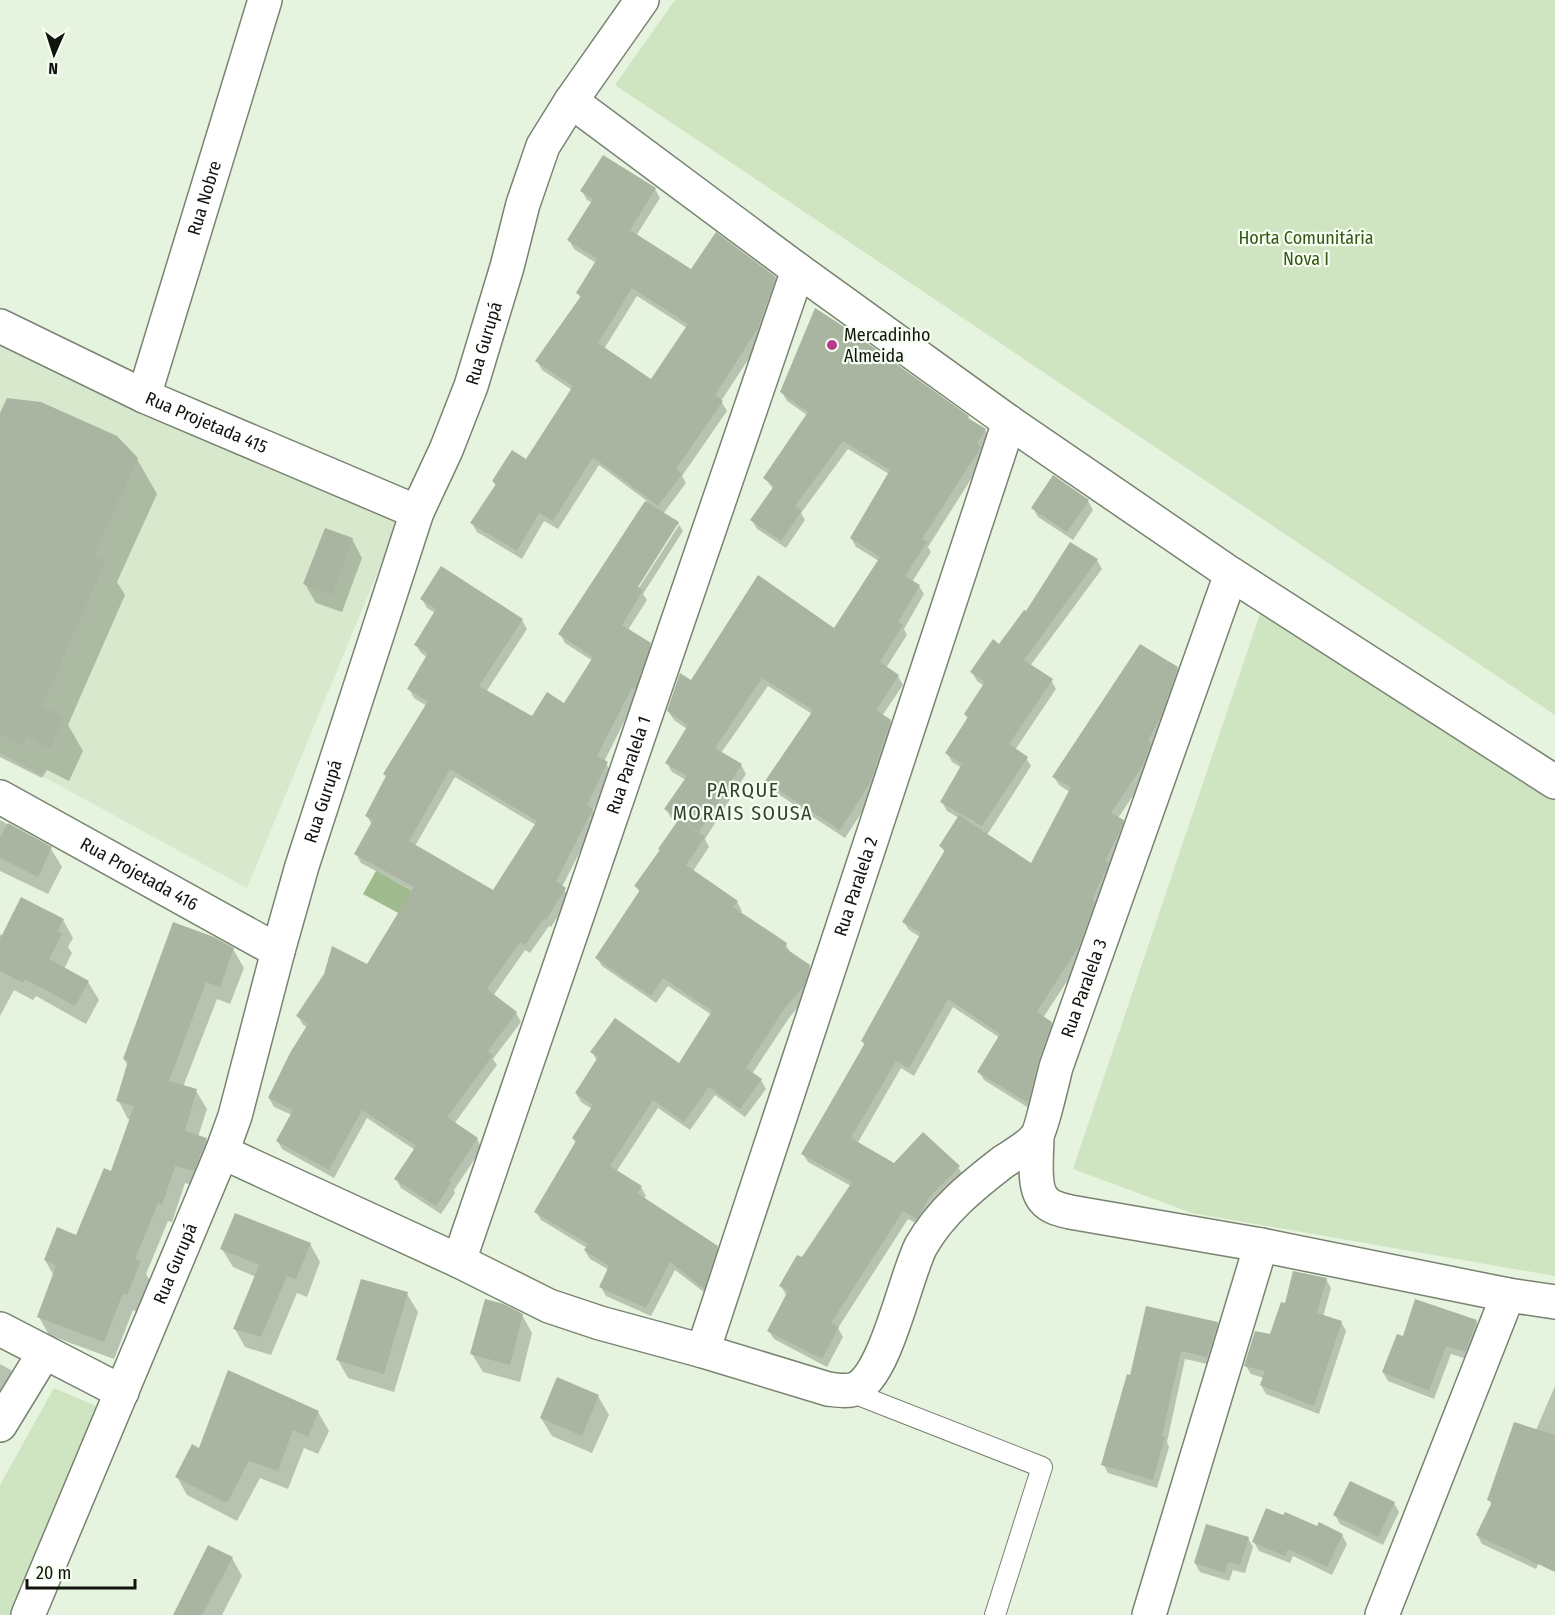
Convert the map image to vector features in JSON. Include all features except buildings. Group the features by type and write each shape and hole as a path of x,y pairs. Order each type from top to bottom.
{"street":[{"name":"Rua Nobre","path":"144,396 265,0"},
{"name":"Rua Gurupá","path":"28,1615 222,1152 234,1116 302,866 417,512 446,450 471,386 543,146 571,101 642,0"},
{"path":"571,101 798,270 1009,422 1231,574 1555,782"},
{"name":"Rua Paralela 1","path":"459,1261 798,270"},
{"name":"Rua Projetada 415","path":"0,326 144,396 417,512"},
{"name":"Rua Paralela 2","path":"703,1351 1009,422"},
{"name":"Rua Paralela 3","path":"1231,574 1056,1067 1037,1137 1039,1194 1054,1208 1070,1212 1261,1245 1508,1295 1555,1302"},
{"name":"Rua Projetada 416","path":"0,796 278,951"},
{"path":"222,1152 459,1261 549,1306 828,1389 848,1391 865,1382 879,1362 921,1247 942,1216 960,1197 1037,1137"},
{"path":"1149,1615 1261,1245"},
{"path":"1382,1615 1508,1295"},
{"path":"0,1329 122,1392"},
{"path":"0,1425 44,1353"}],"lane":[{"path":"848,1391 1041,1467 995,1615"}],"shaded area":[{"path":"0,340 400,518 247,888 0,753"},
{"path":"376,871 416,893 404,916 363,894"}],"green space":[{"name":"Horta Comunitária Nova I","path":"675,0 1555,0 1555,715 615,85"},
{"path":"1263,605 1555,794 1555,1276 1192,1213 1073,1169"},
{"path":"54,1388 108,1411 22,1615 0,1615 0,1485"}],"place":[{"name":"Mercadinho Almeida","path":"832,345"}],"district":[{"name":"PARQUE MORAIS SOUSA","path":"743,802"}]}
